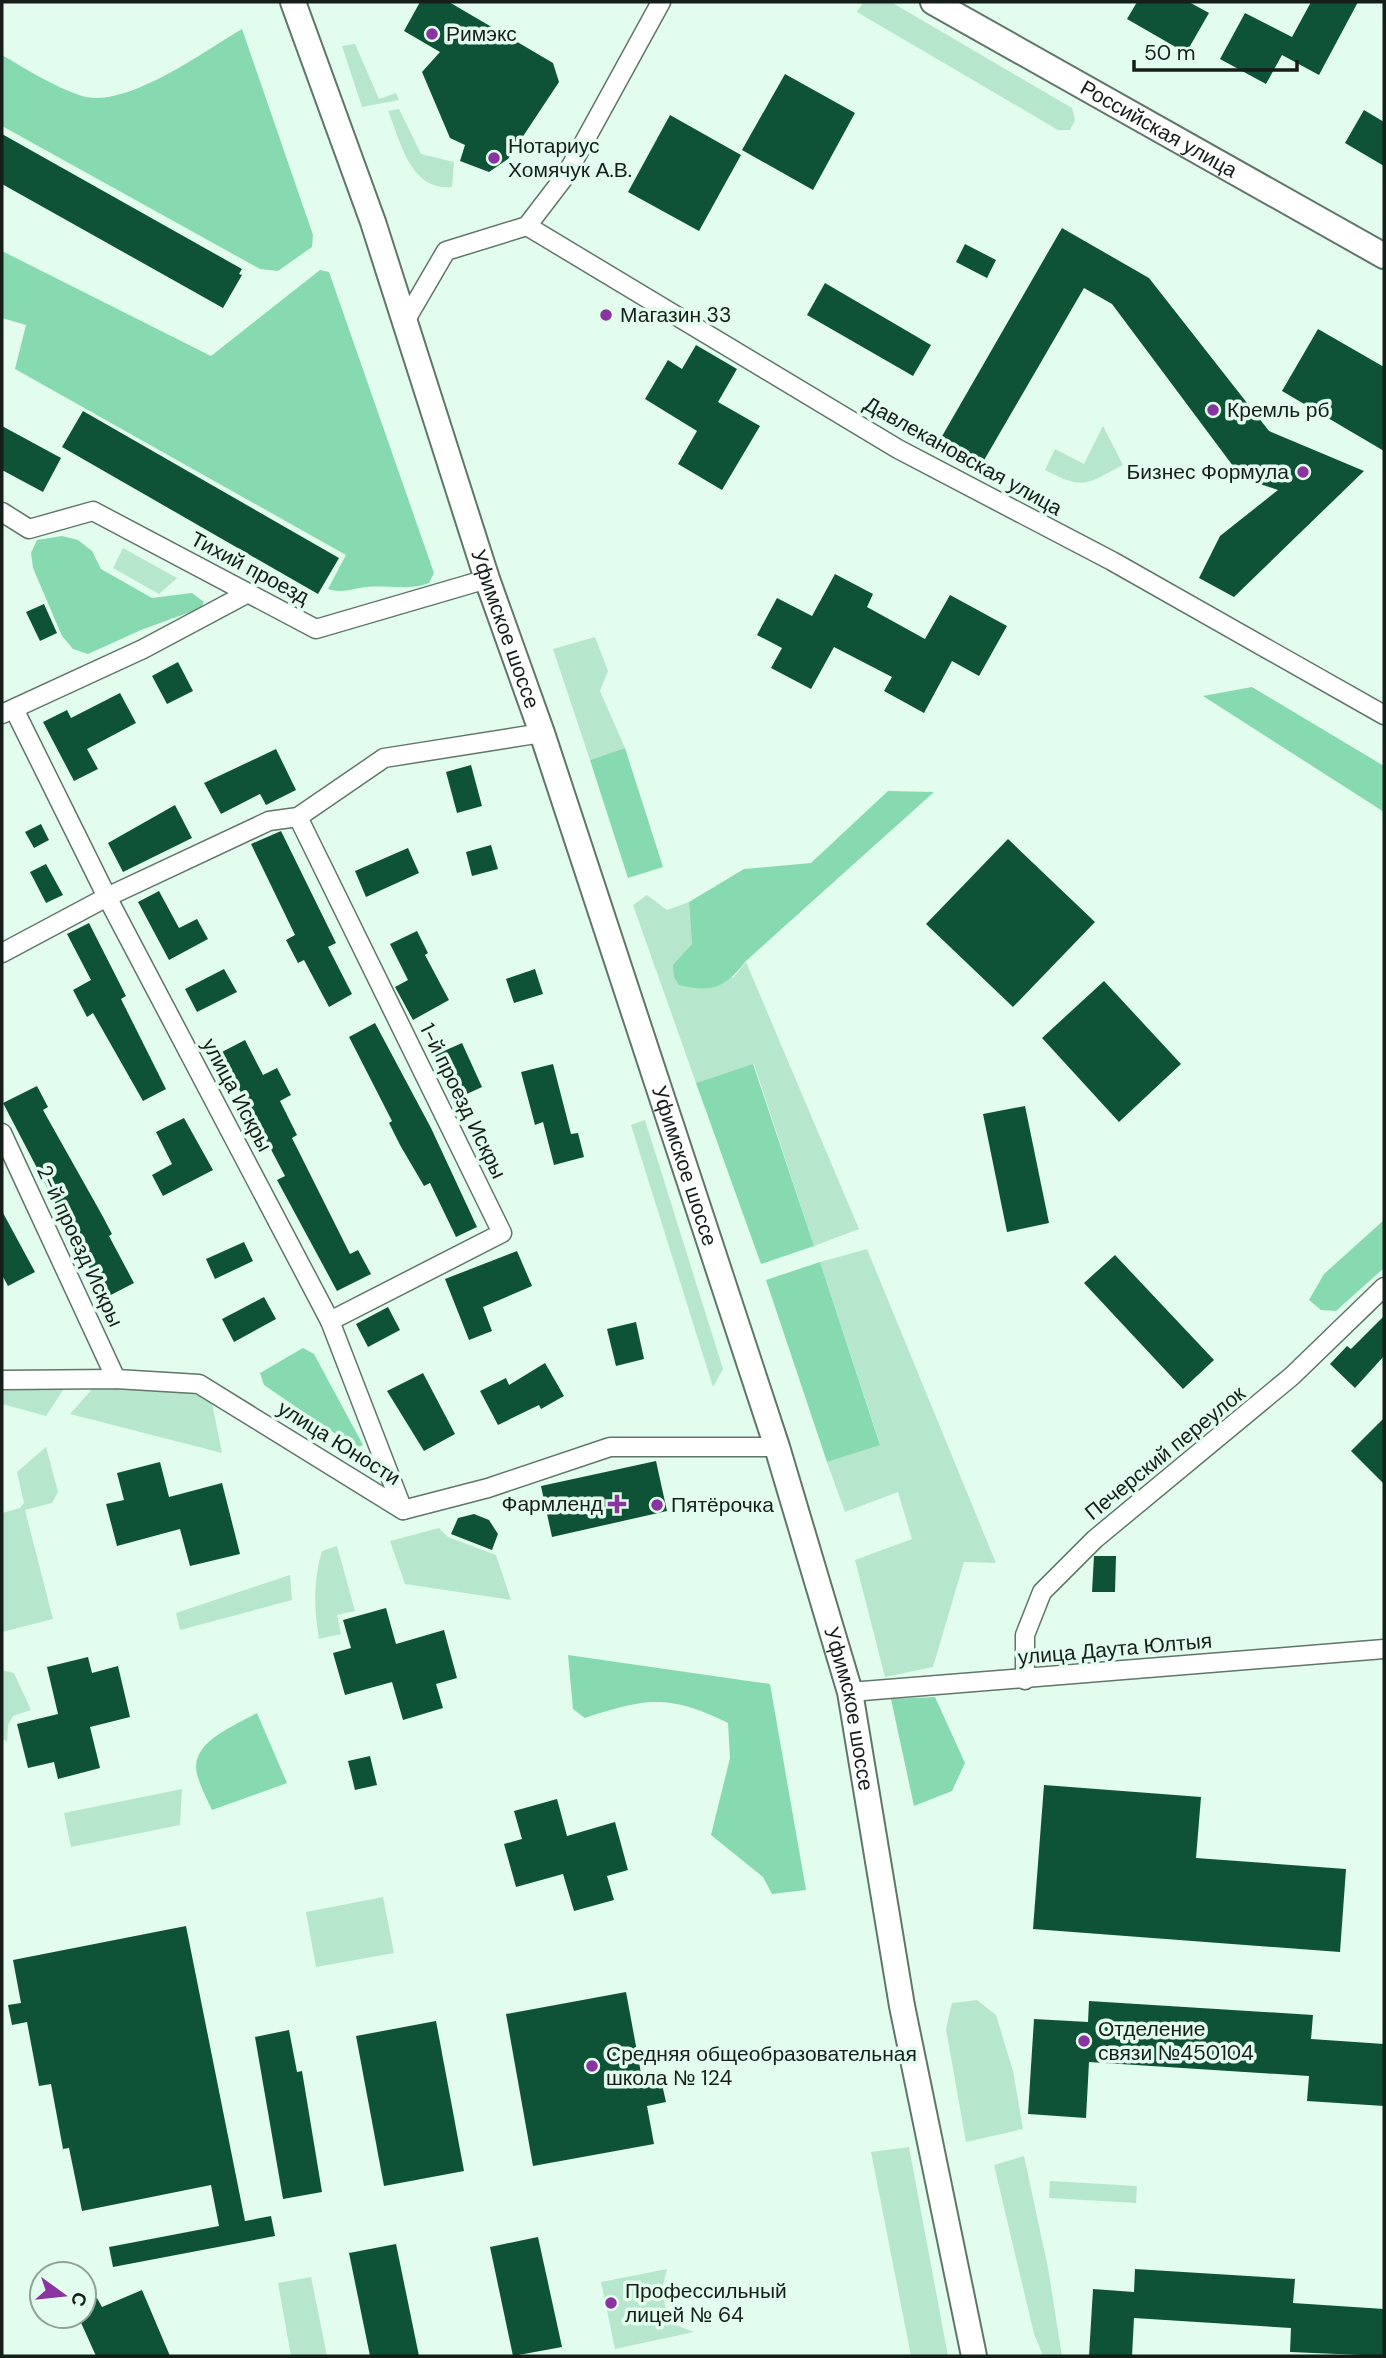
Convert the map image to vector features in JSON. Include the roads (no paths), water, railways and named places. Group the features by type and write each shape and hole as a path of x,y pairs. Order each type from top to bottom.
{"main road":[{"name":"Уфимское шоссе","path":"293,2 373,222 487,579 542,733 777,1447 850,1692 902,2007 974,2356"},
{"name":"Российская улица","path":"933,2 1384,256"}],"street":[{"path":"404,323 446,251 527,226 566,176 661,2"},
{"name":"Давлекановская улица","path":"527,226 898,449 1112,561 1384,715"},
{"name":"Тихий проезд","path":"2,512 29,529 93,511 316,629 487,579"},
{"path":"8,712 143,649 248,593"},
{"name":"улица Искры","path":"8,712 330,1321 403,1510"},
{"path":"2,953 107,897 269,821 298,817 384,758 542,733"},
{"name":"1-й проезд Искры","path":"298,817 502,1233 330,1321"},
{"name":"2-й проезд Искры","path":"2,1133 116,1379"},
{"name":"Печерский переулок","path":"1025,1680 1025,1635 1042,1592 1095,1539 1292,1376 1384,1287"},
{"name":"улица Юности","path":"2,1380 116,1379 199,1384 403,1510 488,1488 610,1447 777,1447"},
{"name":"улица Даута Юлтыя","path":"850,1692 1384,1649"}],"place":[{"name":"Римэкс","path":"432,34"},
{"name":"Нотариус Хомячук А.В.","path":"494,158"},
{"name":"Магазин 33","path":"606,315"},
{"name":"Кремль рб","path":"1213,410"},
{"name":"Бизнес Формула","path":"1303,472"},
{"name":"Фармленд","path":"617,1504"},
{"name":"Пятёрочка","path":"657,1505"},
{"name":"Отделение связи №450104","path":"1084,2041"},
{"name":"Средняя общеобразовательная школа № 124","path":"592,2066"},
{"name":"Профессильный лицей № 64","path":"611,2303"}]}
